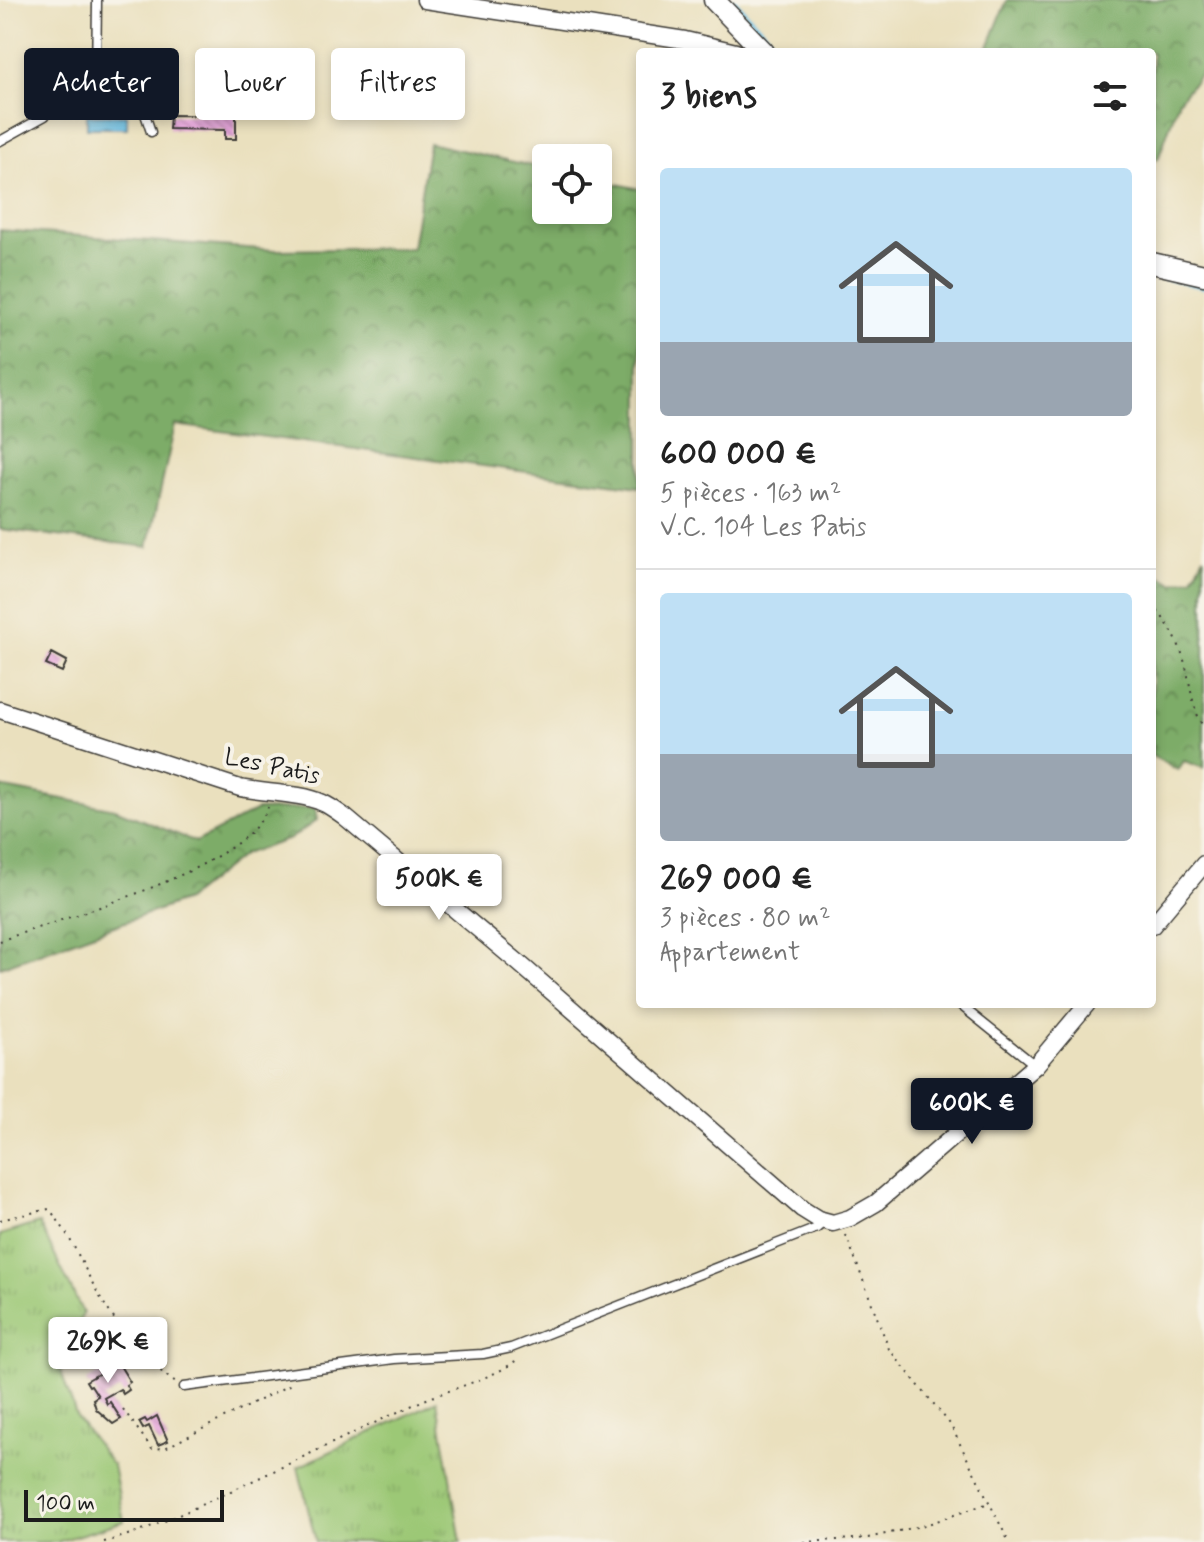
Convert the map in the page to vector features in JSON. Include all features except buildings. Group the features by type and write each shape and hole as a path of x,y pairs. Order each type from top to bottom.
{"street":[{"path":"425,0 685,40 719,48"},
{"path":"714,0 758,48"},
{"path":"1156,264 1204,275"},
{"name":"Les Patis","path":"0,710 240,788 301,796 323,803 345,817 520,964 802,1209 824,1222"},
{"path":"1156,921 1204,864"},
{"path":"824,1222 842,1222 876,1203 1036,1065 1084,1008"}],"lane":[{"path":"96,48 97,0"},
{"path":"0,141 38,120"},
{"path":"147,120 151,132"},
{"path":"964,1008 1036,1065"},
{"path":"184,1387 394,1359 483,1354 522,1345 817,1228 824,1222"}],"path":[{"path":"1156,609 1167,621 1184,659 1193,704 1204,728"},
{"path":"0,941 201,867 264,820 271,794"},
{"path":"0,1220 49,1209 63,1226 119,1326 172,1381 184,1387"},
{"path":"842,1222 889,1349 950,1424 1009,1542"},
{"path":"104,1542 137,1533 185,1513 425,1400 491,1374 515,1362 522,1352 522,1345"},
{"path":"123,1409 152,1449 165,1448 292,1384 312,1370"},
{"path":"804,1542 868,1538 925,1525 989,1503"}],"green space":[{"path":"1007,0 1204,0 1204,70 1179,100 1158,159 1156,48 988,48"},
{"path":"429,143 532,166 532,224 612,224 612,183 636,188 636,486 175,425 148,547 0,529 0,230 275,250 412,248"},
{"path":"1204,556 1204,768 1184,761 1178,770 1156,758 1156,571 1173,583 1193,578"},
{"path":"0,787 115,809 196,842 257,810 315,808 317,820 290,839 244,854 186,900 0,967"},
{"path":"39,1223 83,1313 60,1369 77,1418 113,1466 124,1521 57,1542 0,1542 0,1235"},
{"path":"437,1401 461,1542 316,1542 298,1467"}],"water":[{"path":"87,120 127,120 127,128 87,128"}],"waterway":[{"path":"734,0 779,48"},
{"path":"1156,277 1204,287"}]}
